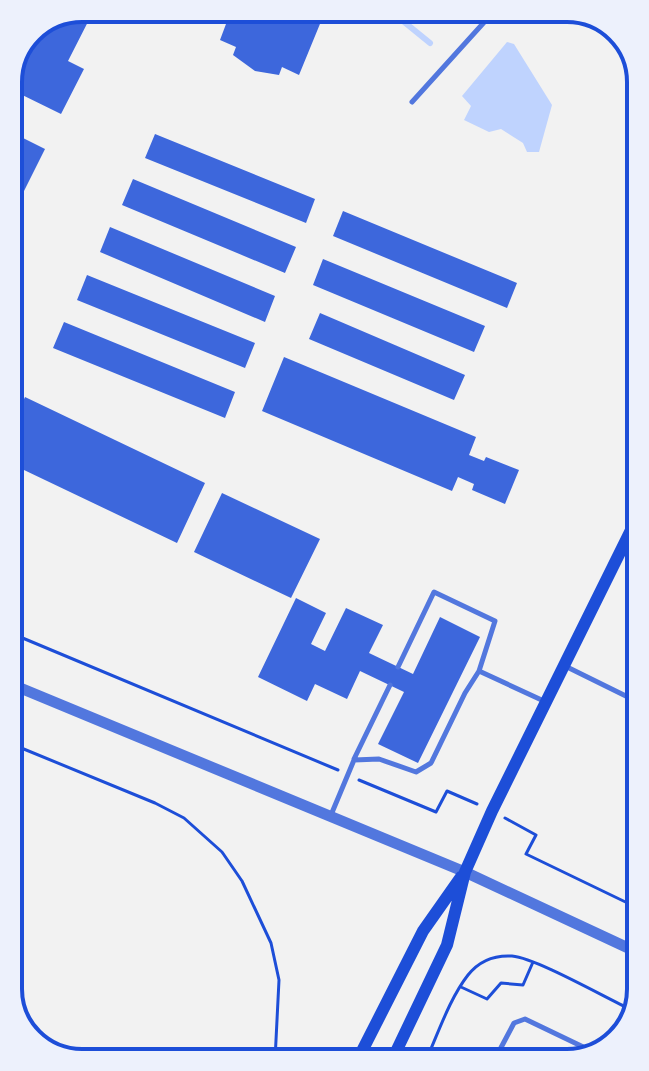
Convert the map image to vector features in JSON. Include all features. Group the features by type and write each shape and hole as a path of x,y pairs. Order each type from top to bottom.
{"main road":[{"path":"397,1049 447,945 465,872 492,811 627,538"},
{"path":"363,1049 423,931 465,872"}],"street":[{"path":"22,689 465,872 627,947"}],"lane":[{"path":"412,102 484,22"},
{"path":"354,760 379,759 416,772 431,763 479,671 495,621 434,592 398,667"},
{"path":"564,666 627,697"},
{"path":"479,671 547,702"},
{"path":"331,815 390,685"},
{"path":"500,1049 514,1023 525,1019 582,1047"}],"path":[{"path":"22,748 85,772 184,818 222,852 242,881 271,943 279,980 276,1049"},
{"path":"431,1049 468,974 485,960 498,956 515,956 533,962 624,1006"},
{"path":"460,987 487,999 501,983 523,985 533,962"}],"water":[{"path":"507,42 514,44 552,105 539,152 527,152 523,143 501,129 489,132 464,120 471,106 462,96"}],"building":[{"path":"88,22 68,61 84,69 61,114 22,95 24,67 32,49 49,32 71,23"},
{"path":"227,22 321,22 299,75 282,67 279,75 255,71 233,55 236,47 220,40"},
{"path":"155,134 315,199 306,223 145,158"},
{"path":"22,138 45,149 22,195"},
{"path":"133,179 296,247 285,273 122,205"},
{"path":"343,211 517,283 507,308 333,236"},
{"path":"110,227 275,296 265,322 100,252"},
{"path":"323,259 485,326 474,352 313,285"},
{"path":"87,275 255,343 245,368 77,300"},
{"path":"320,313 465,375 454,400 309,339"},
{"path":"64,322 235,392 225,418 53,348"},
{"path":"284,357 476,437 469,455 484,461 486,457 519,470 505,504 472,490 474,484 458,477 452,491 262,411"},
{"path":"25,397 205,483 177,543 24,470 22,474 22,403"},
{"path":"222,493 320,539 291,598 194,552"},
{"path":"296,598 326,613 311,644 325,651 346,608 383,625 369,653 413,674 440,617 480,637 418,763 378,744 404,692 360,671 347,699 315,684 307,701 258,677"}],"waterway":[{"path":"404,22 430,43"}]}
